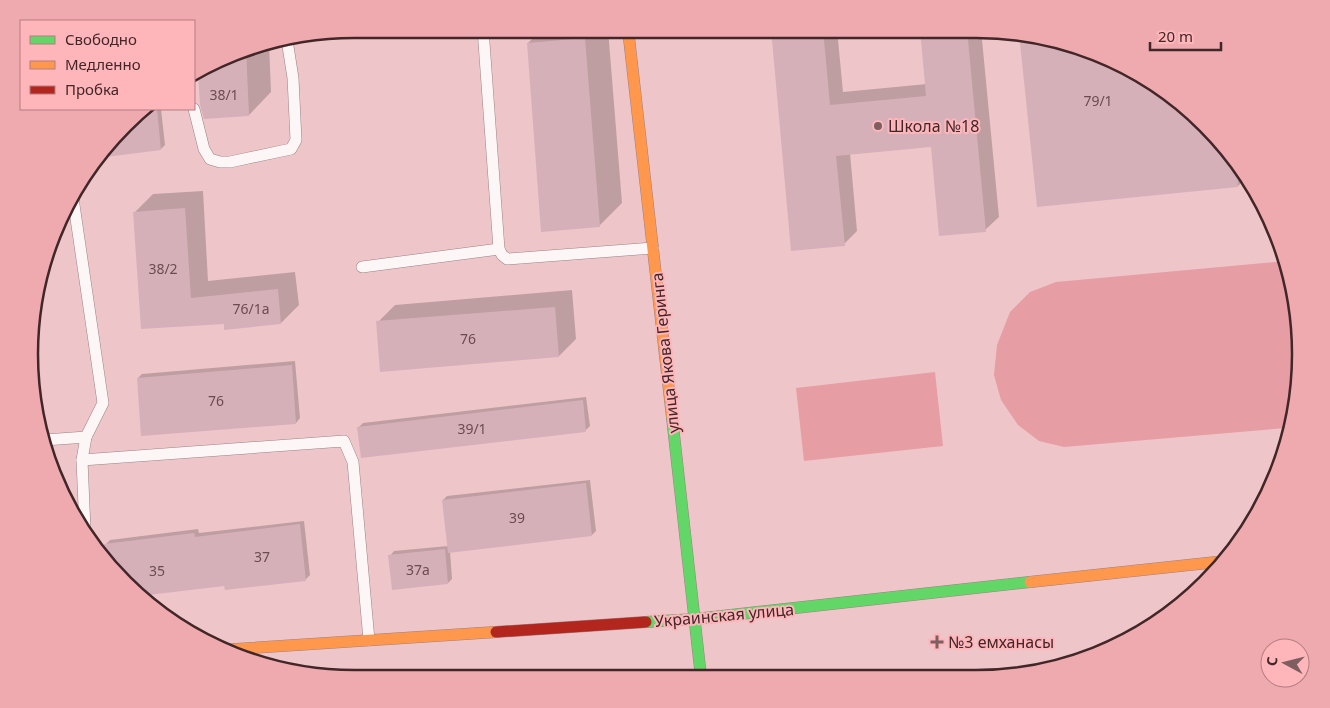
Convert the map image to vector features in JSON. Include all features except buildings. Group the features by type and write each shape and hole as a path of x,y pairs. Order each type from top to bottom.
{"street":[{"name":"улица Якова Геринга","path":"629,38 700,670"},
{"name":"Украинская улица","path":"240,649 695,619 1215,562"}],"lane":[{"path":"483,38 499,248 502,255 508,259 653,248"},
{"path":"194,110 204,150 210,159 230,162 291,148 296,140 293,78 288,45"},
{"path":"73,208 103,403 86,437 82,460 85,520"},
{"path":"362,267 499,248"},
{"path":"49,440 86,437"},
{"path":"82,460 344,442 353,462 369,640"}],"shaded area":[{"path":"1279,262 1290,313 1292,333 1292,375 1284,428 1064,447 1039,441 1018,425 1001,400 994,375 997,345 1010,312 1030,292 1056,282"},
{"path":"935,372 943,446 804,461 796,388"}],"traffic: fast":[{"path":"672,417 700,670"},
{"path":"646,622 695,619 1030,582"}],"traffic: slow":[{"path":"629,38 672,417"},
{"path":"1030,582 1215,562"},
{"path":"240,649 496,632"}],"traffic: jam":[{"path":"496,632 646,622"}],"place":[{"name":"Школа №18","path":"878,126"},
{"name":"№3 емханасы","path":"937,642"}]}
